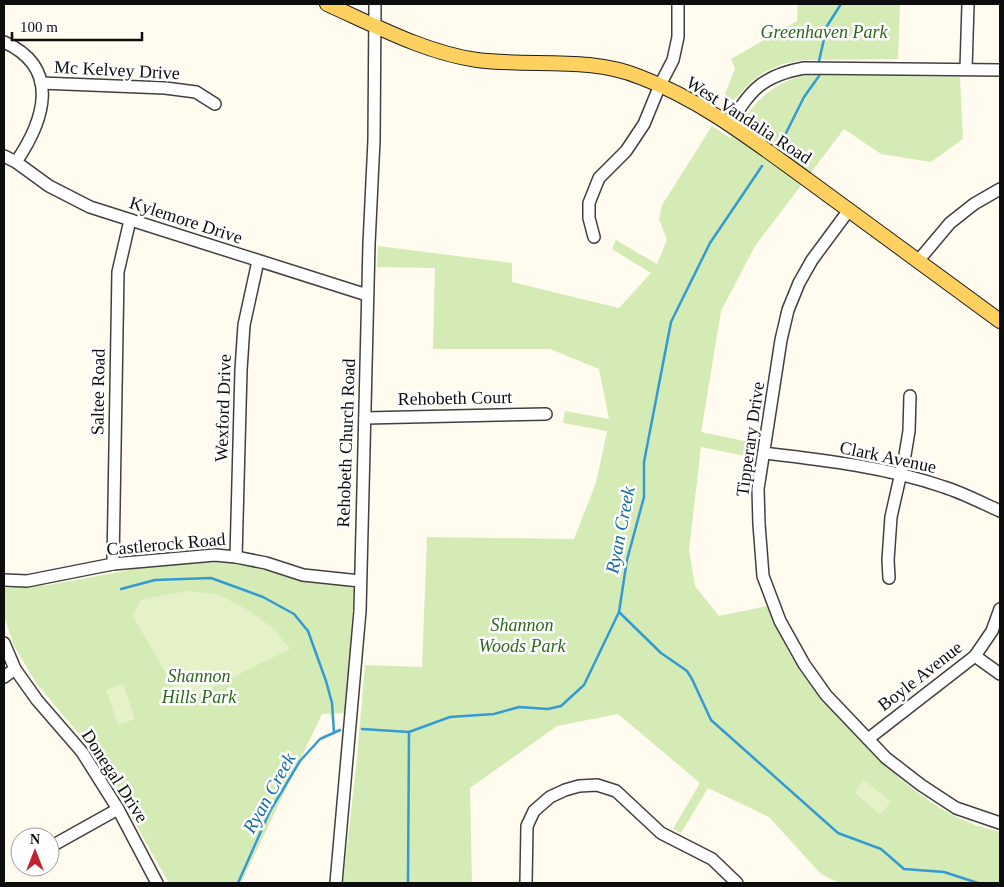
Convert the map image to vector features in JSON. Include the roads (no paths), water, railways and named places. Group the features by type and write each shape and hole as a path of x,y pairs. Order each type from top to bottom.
{"main road":[{"name":"West Vandalia Road","path":"327,4 441,53 478,60 571,64 611,68 639,76 660,85 729,125 1000,321"}],"street":[{"name":"Rehobeth Church Road","path":"336,883 360,611 367,295 374,140 375,4"},
{"path":"594,237 588,218 589,203 599,178 626,151 644,124 660,85 673,60 678,37 678,4"},
{"path":"966,69 968,4"},
{"name":"Mc Kelvey Drive","path":"4,42 13,46 30,61 41,83 165,88 196,92 215,104"},
{"path":"729,125 755,89 769,78 787,71 804,68 1000,70"},
{"path":"16,162 27,145 39,118 42,106 41,83"},
{"name":"Kylemore Drive","path":"4,156 16,162 49,186 82,203 367,295"},
{"path":"918,261 950,223 974,204 1000,189"},
{"name":"Tipperary Drive","path":"849,210 812,260 799,283 788,310 781,340 758,489 763,576 780,620 804,664 826,695 868,739 893,763 921,785 956,808 1000,822"},
{"name":"Saltee Road","path":"113,564 118,272 130,220"},
{"name":"Wexford Drive","path":"236,556 244,325 258,261"},
{"path":"889,578 888,560 891,517 909,430 910,396"},
{"name":"Rehobeth Court","path":"365,418 546,414"},
{"name":"Clark Avenue","path":"764,453 865,467 900,475 945,487 1000,511"},
{"name":"Castlerock Road","path":"4,580 27,581 113,564 206,556 236,556 303,575 360,581"},
{"name":"Boyle Avenue","path":"868,739 975,656 992,631 1000,609"},
{"name":"Donegal Drive","path":"4,643 15,669 37,700 82,752 118,809 157,883"},
{"path":"975,656 1000,674"},
{"path":"4,677 15,669"},
{"path":"526,883 527,826 534,810 550,797 565,790 579,786 597,785 616,791 661,833 712,859 737,883"},
{"path":"60,841 118,809"}],"waterway":[{"name":"Ryan Creek","path":"819,61 827,26 841,4"},
{"name":"Ryan Creek","path":"783,139 804,97 819,76"},
{"name":"Ryan Creek","path":"362,729 409,732 450,717 494,714 519,707 548,709 561,706 584,685 619,612 627,560 644,497 644,462 671,322 710,243 762,166"},
{"path":"121,589 155,580 211,578 263,597 294,614 308,631 326,681 332,703 334,733"},
{"path":"619,612 661,653 687,671 711,720 838,833 881,849 904,869 944,872 978,883"},
{"name":"Ryan Creek","path":"238,883 270,811 300,761 320,739 340,730"},
{"path":"408,883 409,732"}],"park label":[{"name":"Greenhaven Park","path":"824,32"},
{"name":"Shannon Woods Park","path":"522,635"},
{"name":"Shannon Hills Park","path":"199,686"}]}
